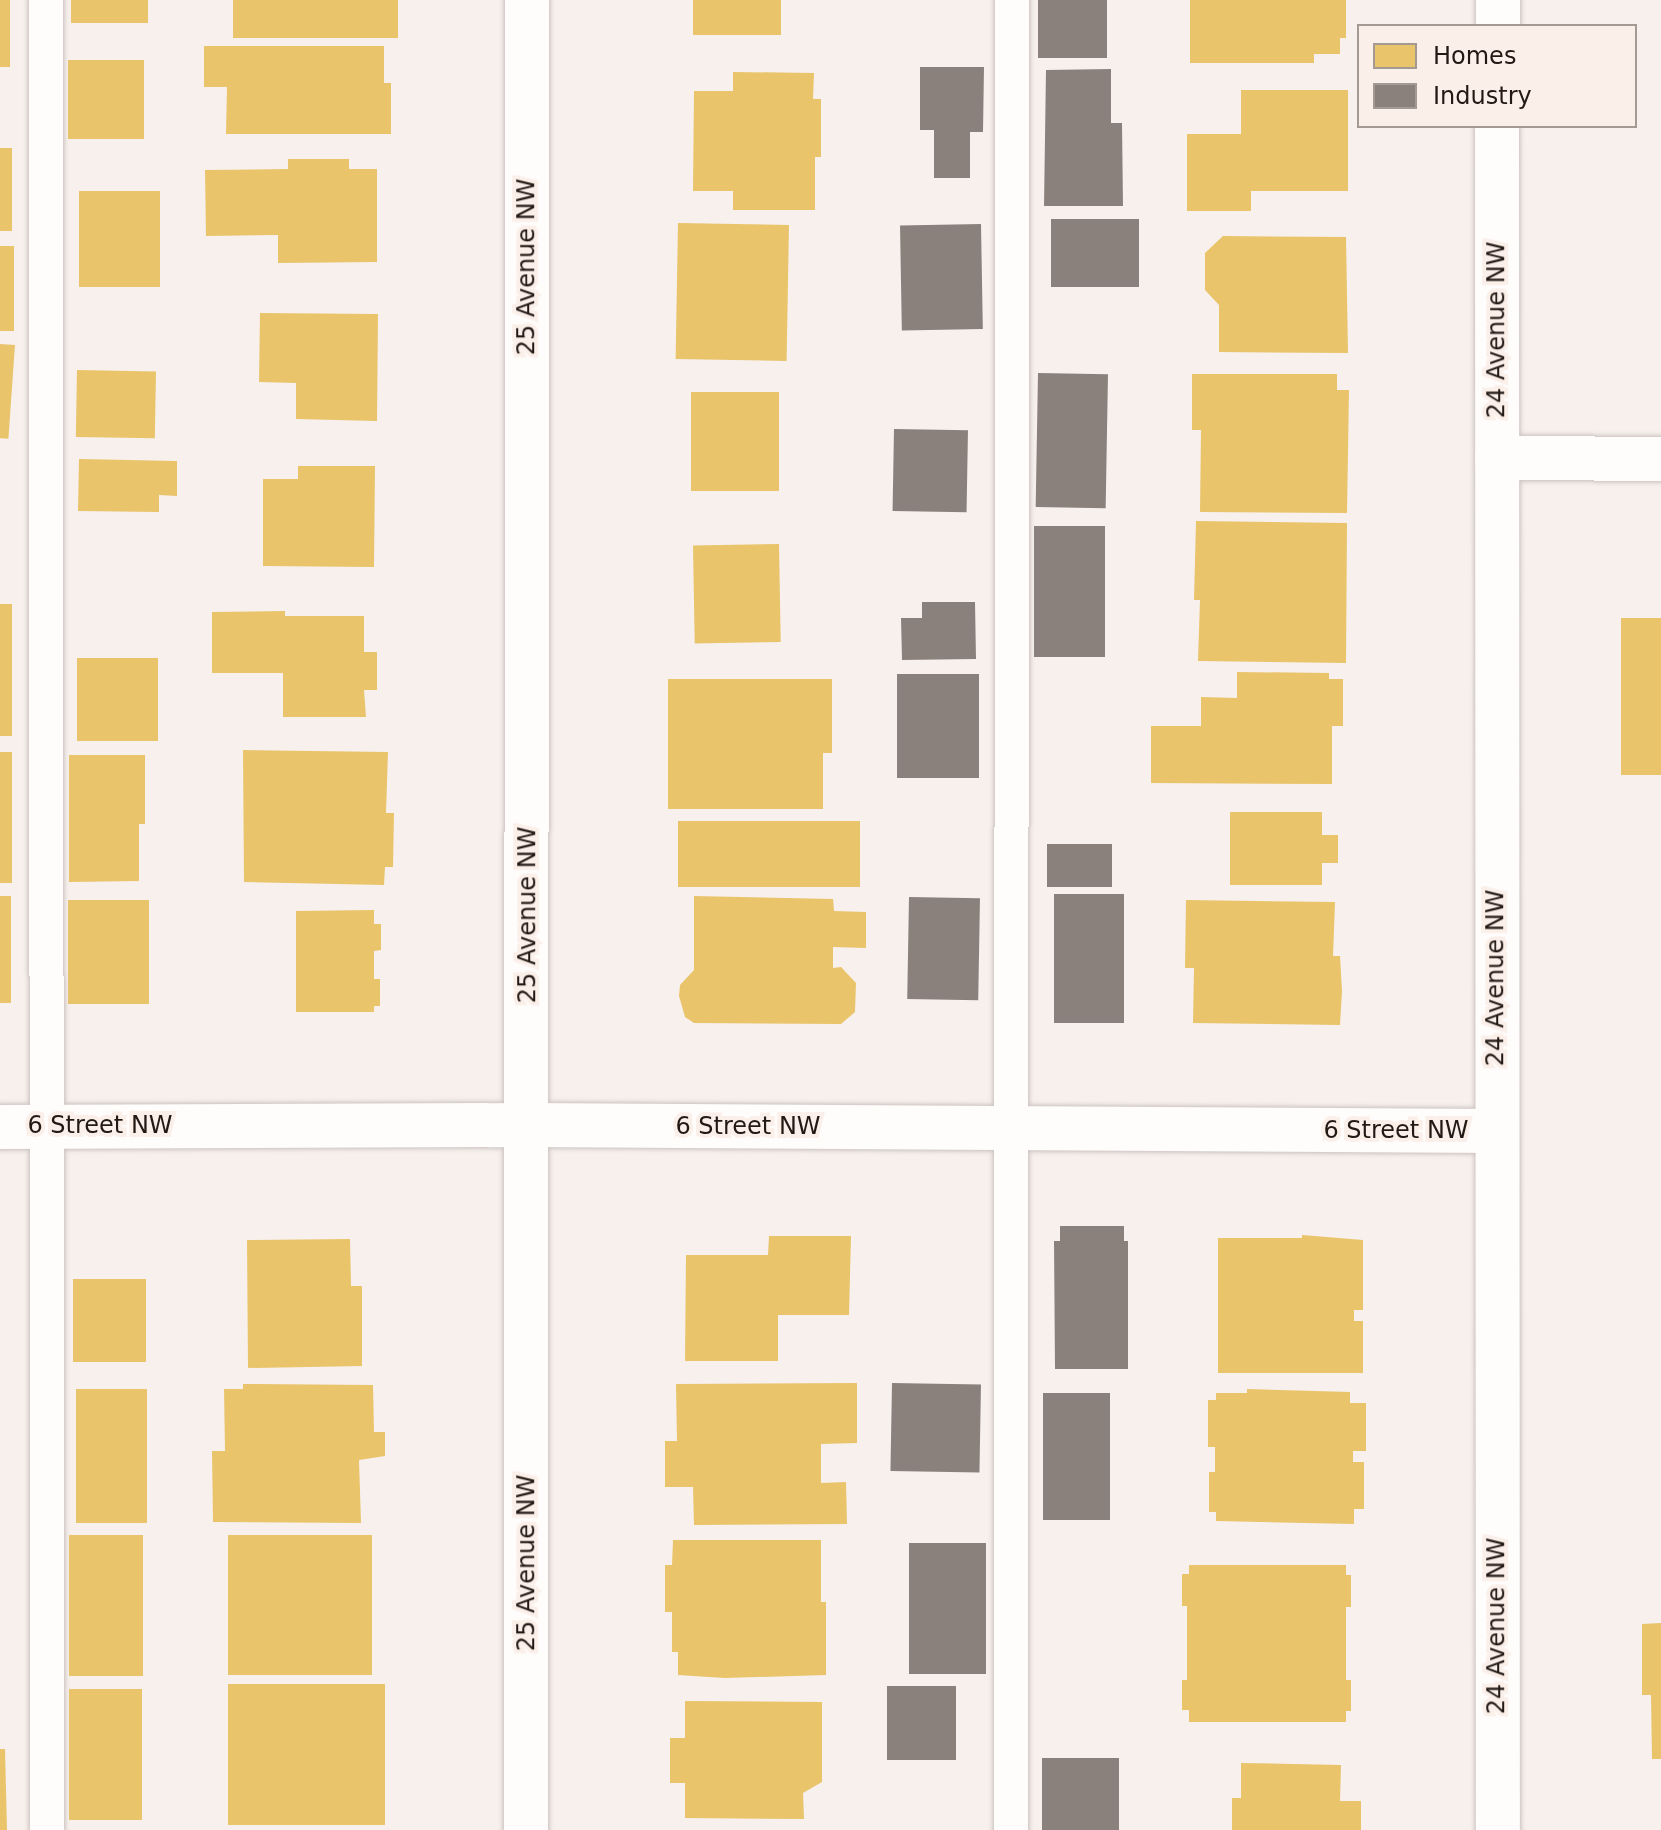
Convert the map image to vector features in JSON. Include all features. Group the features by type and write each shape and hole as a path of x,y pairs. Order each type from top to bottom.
{"street":[{"name":"25 Avenue NW","path":"526,1830 527,0"},
{"path":"1498,0 1498,24"},
{"name":"24 Avenue NW","path":"1497,128 1498,1830"},
{"path":"1497,458 1661,459"},
{"name":"6 Street NW","path":"0,1127 528,1125 1496,1131"}],"lane":[{"path":"46,0 47,1830"},
{"path":"1011,1830 1012,0"}],"building: Homes":[{"path":"0,0 10,0 10,67 0,67"},
{"path":"71,0 148,0 148,23 71,23"},
{"path":"233,0 398,0 398,38 233,38"},
{"path":"693,0 781,0 781,35 693,35"},
{"path":"1190,0 1346,0 1346,38 1340,38 1340,54 1314,54 1314,63 1190,63"},
{"path":"204,46 384,46 384,83 391,83 391,134 226,134 227,87 204,87"},
{"path":"68,60 144,60 144,139 68,139"},
{"path":"733,72 814,73 813,99 821,99 821,157 815,157 815,210 733,210 733,191 693,191 694,91 733,91"},
{"path":"1241,90 1348,90 1348,191 1251,191 1251,211 1187,211 1187,134 1241,134"},
{"path":"0,148 12,148 12,231 0,231"},
{"path":"288,159 349,159 349,169 377,169 377,262 278,263 278,235 206,236 205,170 288,169"},
{"path":"79,191 160,191 160,287 79,287"},
{"path":"678,223 789,225 787,361 676,359"},
{"path":"1223,236 1346,237 1348,353 1219,352 1219,305 1205,290 1205,253"},
{"path":"0,246 14,246 14,331 0,331"},
{"path":"260,313 378,314 377,421 296,419 296,383 259,382"},
{"path":"0,344 15,345 8,439 0,438"},
{"path":"77,370 156,371 155,438 76,437"},
{"path":"1192,374 1337,374 1337,390 1349,390 1347,513 1200,512 1201,430 1192,430"},
{"path":"691,392 779,392 779,491 691,491"},
{"path":"79,459 177,461 177,496 159,495 159,512 78,511"},
{"path":"298,466 375,466 374,567 263,566 263,479 298,479"},
{"path":"1196,521 1347,523 1346,663 1198,661 1200,600 1194,600"},
{"path":"779,544 781,642 695,643 693,546"},
{"path":"0,604 12,604 12,736 0,736"},
{"path":"285,611 285,616 364,616 364,652 377,652 377,690 364,690 366,717 283,717 283,673 212,673 212,612"},
{"path":"1621,618 1661,618 1661,775 1621,775"},
{"path":"77,658 158,658 158,741 77,741"},
{"path":"1237,672 1329,673 1329,679 1343,679 1343,726 1332,726 1332,784 1151,783 1151,726 1201,726 1201,697 1237,698"},
{"path":"668,679 832,679 832,753 823,753 823,809 668,809"},
{"path":"243,750 388,752 386,813 394,813 393,867 385,867 384,885 244,882"},
{"path":"0,752 12,752 12,883 0,883"},
{"path":"69,755 145,755 145,824 139,824 139,881 69,882"},
{"path":"1230,812 1322,812 1322,835 1338,835 1338,863 1322,863 1322,885 1230,885"},
{"path":"678,821 860,821 860,887 678,887"},
{"path":"0,896 11,896 11,1003 0,1003"},
{"path":"694,896 833,899 834,911 866,912 866,948 833,947 833,968 841,967 856,983 855,1012 841,1024 694,1023 685,1017 679,996 680,985 694,970"},
{"path":"68,900 149,900 149,1004 68,1004"},
{"path":"1186,900 1335,902 1333,956 1340,956 1340,1025 1193,1023 1194,968 1185,968"},
{"path":"374,910 374,924 381,924 381,950 374,951 374,979 380,979 380,1006 374,1006 374,1012 296,1012 296,911"},
{"path":"1302,1235 1363,1240 1363,1310 1354,1310 1354,1321 1363,1321 1363,1373 1218,1373 1218,1238 1302,1238"},
{"path":"769,1236 851,1236 849,1315 778,1315 778,1361 685,1361 686,1255 768,1255"},
{"path":"350,1239 351,1286 362,1286 362,1366 248,1368 247,1240"},
{"path":"73,1279 146,1279 146,1362 73,1362"},
{"path":"857,1383 857,1443 821,1444 821,1483 846,1482 847,1524 694,1525 693,1487 665,1487 665,1441 677,1441 676,1384"},
{"path":"243,1384 373,1385 374,1432 385,1432 385,1456 359,1460 361,1523 213,1522 212,1451 225,1451 224,1389 243,1389"},
{"path":"76,1389 147,1389 147,1523 76,1523"},
{"path":"1247,1389 1350,1392 1350,1403 1366,1403 1366,1451 1353,1451 1353,1462 1364,1462 1364,1509 1354,1509 1354,1524 1216,1521 1216,1512 1209,1512 1209,1472 1215,1472 1215,1447 1208,1447 1208,1400 1216,1400 1216,1393 1247,1393"},
{"path":"69,1535 143,1535 143,1676 69,1676"},
{"path":"228,1535 372,1535 372,1675 228,1675"},
{"path":"673,1540 821,1540 821,1602 826,1602 826,1675 725,1678 678,1675 678,1652 672,1652 672,1612 665,1612 665,1565 672,1565"},
{"path":"1189,1565 1346,1565 1346,1575 1351,1575 1351,1607 1346,1607 1346,1680 1351,1680 1351,1711 1346,1711 1346,1722 1189,1722 1189,1710 1182,1710 1182,1680 1187,1680 1187,1606 1182,1606 1182,1574 1189,1574"},
{"path":"1661,1623 1661,1759 1652,1759 1651,1695 1642,1695 1642,1624"},
{"path":"228,1684 385,1684 385,1825 228,1825"},
{"path":"69,1689 142,1689 142,1820 69,1820"},
{"path":"685,1701 822,1702 822,1782 803,1793 804,1819 685,1818 685,1783 670,1783 670,1738 685,1738"},
{"path":"0,1749 5,1749 7,1830 0,1830"},
{"path":"1241,1763 1341,1765 1340,1801 1361,1801 1361,1830 1232,1830 1232,1798 1241,1798"}],"building: Industry":[{"path":"1038,0 1107,0 1107,58 1038,58"},
{"path":"920,67 984,67 983,132 970,132 970,178 934,178 934,130 920,130"},
{"path":"1111,69 1111,123 1122,123 1123,206 1044,206 1046,70"},
{"path":"1051,219 1139,219 1139,287 1051,287"},
{"path":"981,224 983,329 902,330 900,225"},
{"path":"1038,373 1108,374 1106,508 1036,507"},
{"path":"894,429 968,430 967,512 893,511"},
{"path":"1034,526 1105,526 1105,657 1034,657"},
{"path":"922,602 975,602 976,659 902,660 901,618 922,618"},
{"path":"897,674 979,674 979,778 897,778"},
{"path":"1047,844 1112,844 1112,887 1047,887"},
{"path":"1054,894 1124,894 1124,1023 1054,1023"},
{"path":"909,897 980,898 978,1000 907,999"},
{"path":"1060,1226 1124,1226 1124,1241 1128,1241 1128,1369 1055,1369 1054,1241 1060,1241"},
{"path":"892,1383 981,1385 979,1473 890,1471"},
{"path":"1043,1393 1110,1393 1110,1520 1043,1520"},
{"path":"909,1543 986,1543 986,1674 909,1674"},
{"path":"887,1686 956,1686 956,1760 887,1760"},
{"path":"1042,1758 1119,1758 1119,1830 1042,1830"}]}
